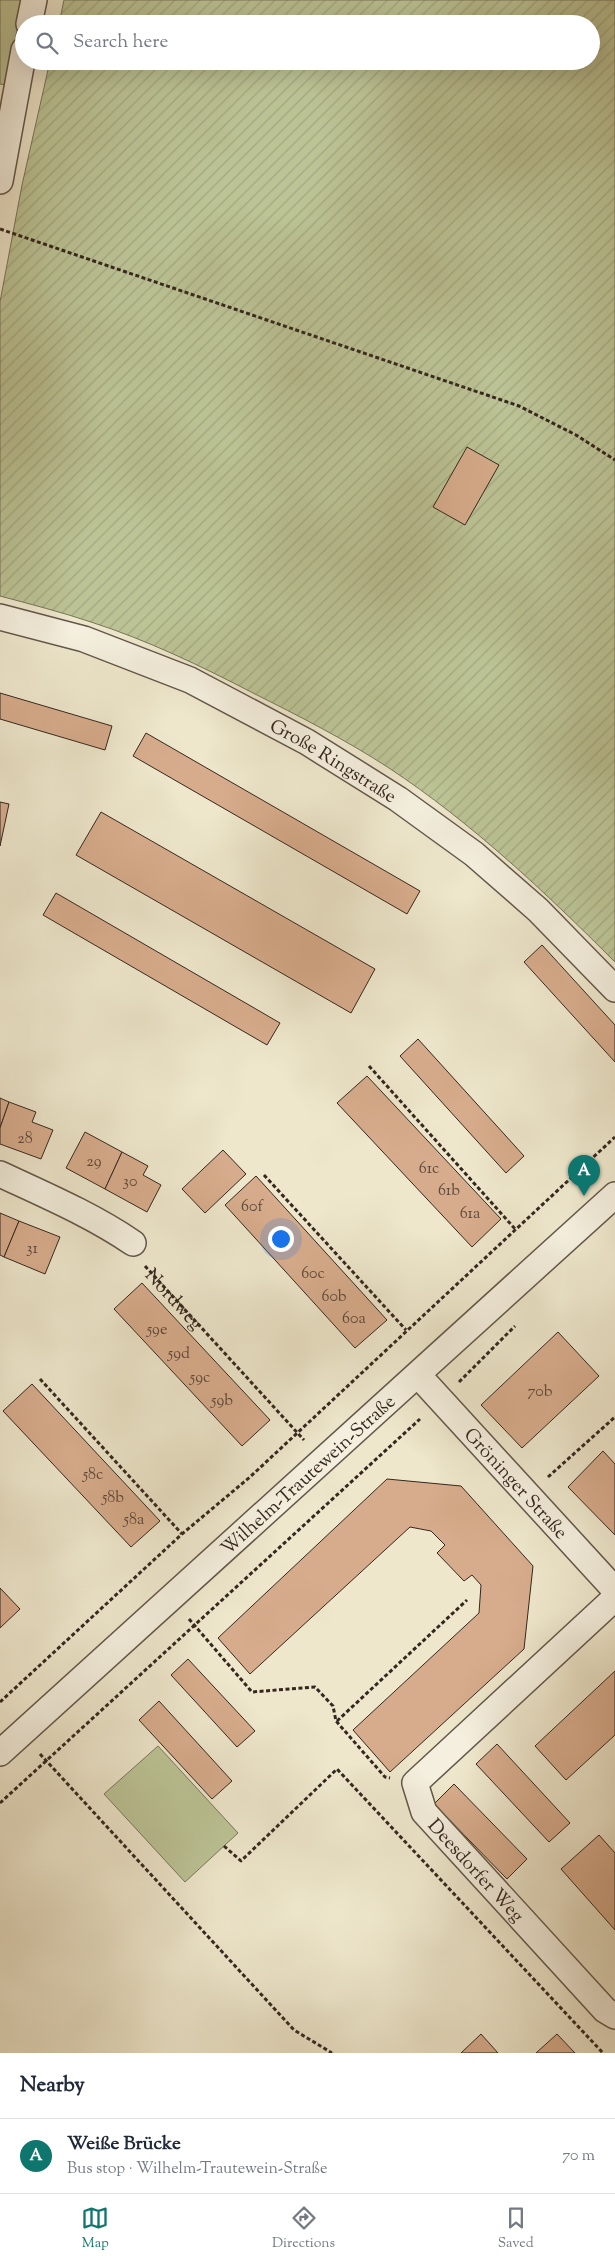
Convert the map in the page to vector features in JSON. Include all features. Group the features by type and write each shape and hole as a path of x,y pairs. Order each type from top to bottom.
{"street":[{"path":"31,15 34,0"},
{"path":"0,181 20,70"},
{"name":"Große Ringstraße","path":"0,617 84,639 190,680 307,742 398,799 474,854 538,910 615,989"},
{"path":"0,1174 114,1230 133,1244"},
{"name":"Wilhelm-Trautewein-Straße","path":"0,1753 615,1195"},
{"name":"Gröninger Straße","path":"418,1375 615,1590"},
{"path":"415,1784 615,1598"},
{"name":"Deesdorfer Weg","path":"415,1784 424,1812 604,2010 615,2016"}],"path":[{"path":"0,229 519,406 576,435 615,460"},
{"path":"369,1066 516,1230"},
{"path":"0,1702 182,1534 250,1478 406,1330 615,1137"},
{"path":"264,1175 406,1330"},
{"name":"Nordweg","path":"133,1244 146,1269 297,1434 324,1460"},
{"path":"0,1803 440,1401 517,1324"},
{"path":"40,1379 182,1534"},
{"path":"528,1495 615,1418"},
{"path":"169,1599 195,1625 252,1692 316,1687 333,1706 336,1721 385,1777 415,1784"},
{"path":"336,1721 467,1600"},
{"path":"21,1733 294,2030 332,2053"},
{"path":"224,1846 241,1861 336,1769 603,2053"}],"green space":[{"path":"0,0 23,0 20,15 15,15 15,40 6,85 0,84"},
{"path":"64,0 615,0 615,962 535,884 479,835 420,789 356,748 305,719 194,663 153,645 80,618 0,596 0,302 22,185 48,70 600,70 600,15 61,15"},
{"path":"158,1746 238,1833 185,1882 104,1794"}],"building":[{"path":"467,447 499,465 465,525 433,507"},
{"path":"0,693 112,726 105,750 0,719"},
{"path":"146,733 420,891 407,914 133,756"},
{"path":"0,802 9,804 0,846"},
{"path":"101,812 375,969 351,1013 76,855"},
{"path":"56,893 280,1023 267,1045 43,915"},
{"path":"542,945 615,1025 615,1062 524,962"},
{"path":"418,1039 524,1156 506,1173 400,1056"},
{"path":"367,1076 501,1219 472,1247 337,1103"},
{"path":"0,1098 9,1102 0,1128"},
{"path":"9,1102 36,1112 32,1122 53,1130 41,1159 0,1144 0,1128"},
{"path":"85,1132 122,1152 105,1189 66,1168"},
{"path":"223,1150 246,1174 205,1213 182,1189"},
{"path":"122,1152 148,1166 143,1175 161,1185 147,1212 105,1189"},
{"path":"256,1176 387,1320 355,1348 225,1205"},
{"path":"0,1213 19,1221 4,1257 0,1255"},
{"path":"19,1221 60,1237 45,1274 4,1257"},
{"path":"142,1283 270,1420 242,1446 114,1309"},
{"path":"558,1332 599,1376 522,1448 481,1405"},
{"path":"32,1384 160,1521 131,1547 3,1411"},
{"path":"603,1451 615,1464 615,1535 568,1487"},
{"path":"387,1479 461,1486 533,1566 524,1649 390,1772 353,1730 479,1613 481,1585 472,1575 464,1581 437,1553 445,1545 431,1531 410,1527 250,1674 218,1638"},
{"path":"0,1588 20,1609 0,1628"},
{"path":"188,1659 255,1731 237,1747 171,1675"},
{"path":"615,1671 615,1735 566,1780 535,1746"},
{"path":"159,1701 232,1781 212,1799 139,1720"},
{"path":"497,1744 570,1823 549,1842 476,1764"},
{"path":"454,1784 527,1859 507,1879 434,1804"},
{"path":"599,1835 615,1853 615,1930 561,1869"},
{"path":"481,2034 498,2053 461,2053"},
{"path":"557,2034 575,2053 536,2053"}],"place":[{"name":"Weiße Brücke","path":"584,1196"}]}
